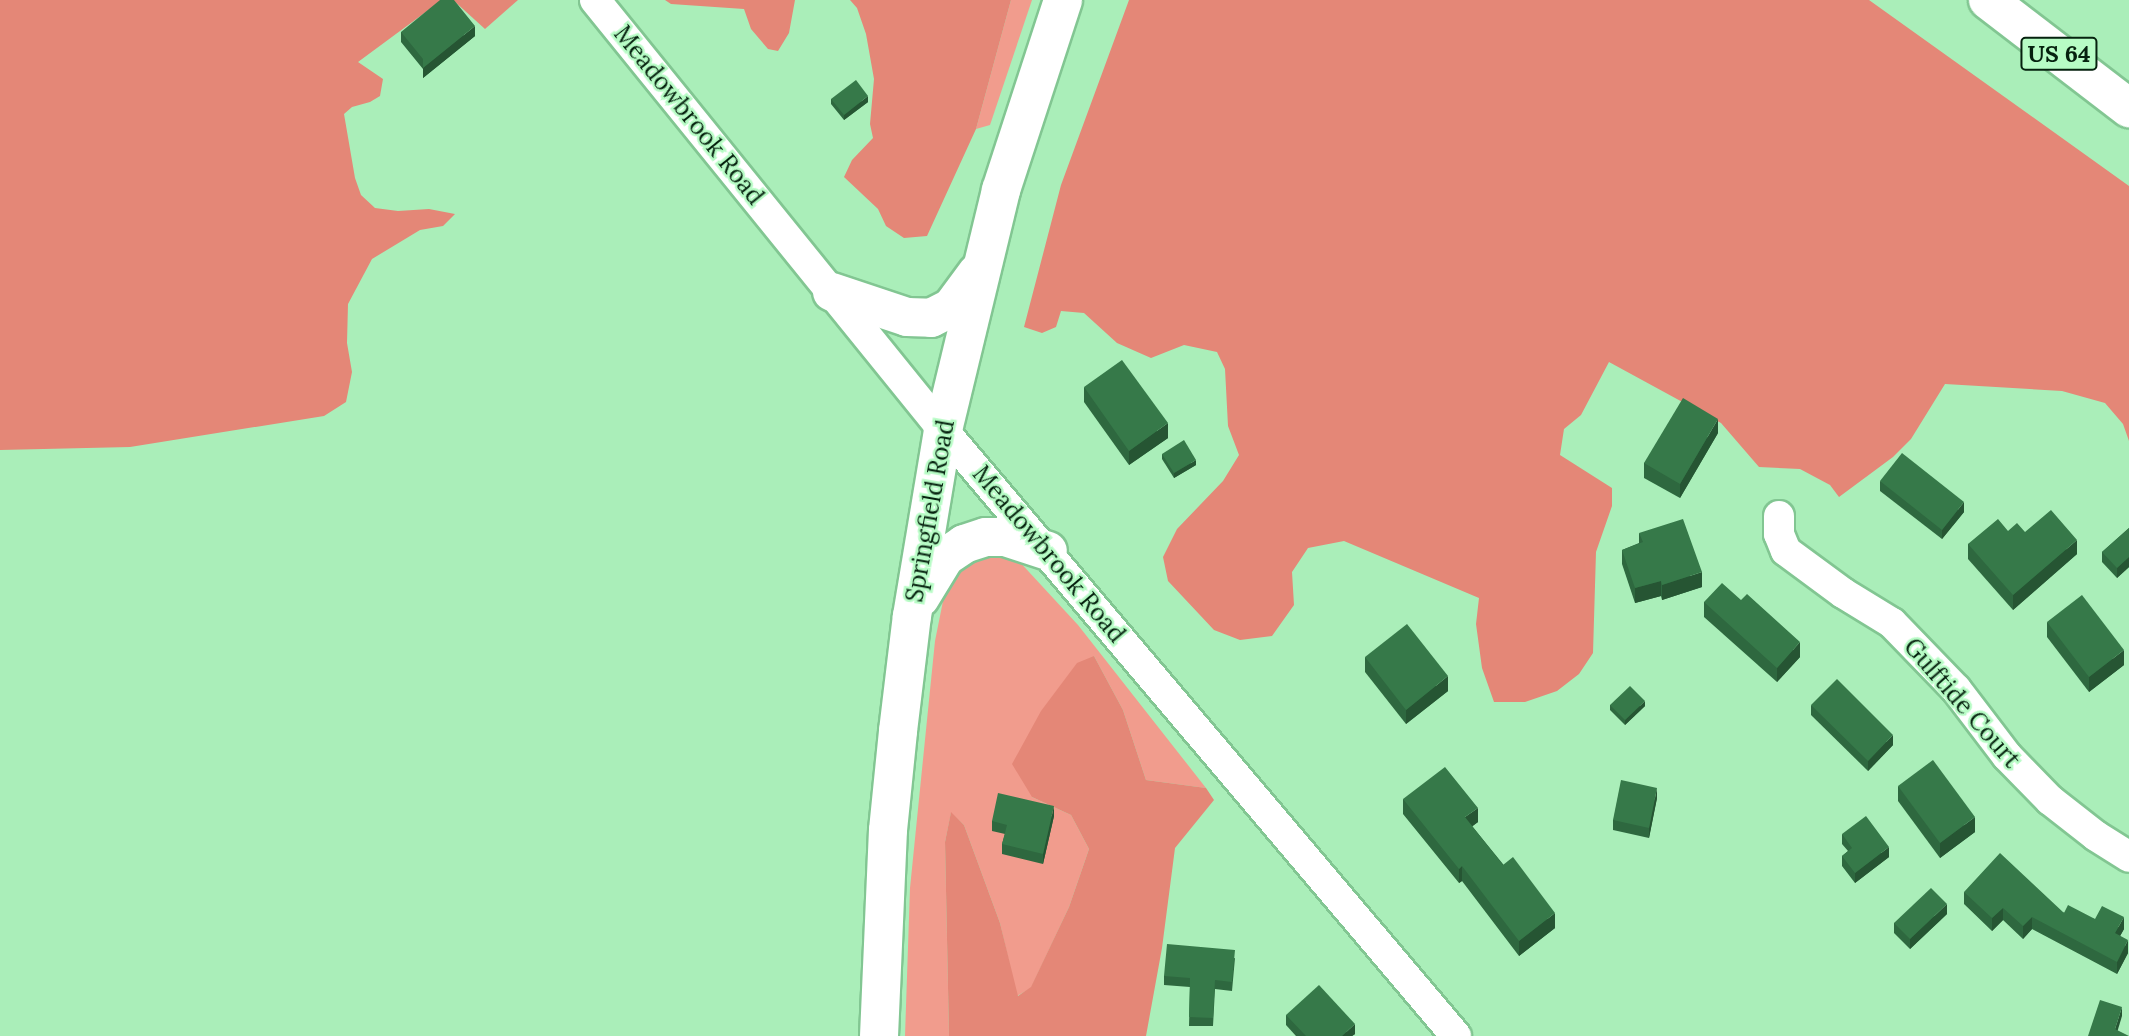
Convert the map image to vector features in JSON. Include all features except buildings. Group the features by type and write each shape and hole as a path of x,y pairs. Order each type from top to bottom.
{"main road":[{"name":"Springfield Road","path":"879,1036 888,830 912,616 943,430 983,262 1024,114 1063,0"},
{"name":"US 64","path":"1988,0 2129,108"},
{"path":"831,292 907,317 931,318 957,302 983,262"},
{"path":"912,616 945,557 964,544 986,537 1004,537 1048,551"}],"street":[{"name":"Meadowbrook Road","path":"595,0 943,430 1456,1036"},
{"name":"Gulftide Court","path":"1779,516 1779,534 1786,551 1843,593 1892,623 1956,689 2007,756 2050,800 2096,836 2129,857"}],"shaded area":[{"path":"0,0 442,0 358,62 383,79 380,96 352,107 344,114 355,178 361,195 375,208 398,211 429,209 455,214 443,226 420,230 372,259 348,304 347,343 352,372 346,402 324,416 130,447 0,450"},
{"path":"453,0 518,0 485,29"},
{"path":"665,0 795,0 789,33 778,51 768,49 751,29 744,9 671,4"},
{"path":"850,0 1011,0 976,129 927,236 904,238 886,226 878,209 844,177 852,160 873,138 870,124 874,79 866,34 857,8"},
{"path":"1011,0 1032,0 990,125 976,129"},
{"path":"1129,0 1869,0 2129,186 2129,441 2123,424 2105,403 2062,391 1945,384 1911,439 1893,457 1839,497 1830,485 1800,469 1759,467 1721,423 1609,362 1581,415 1564,429 1560,455 1612,488 1612,506 1596,552 1593,653 1579,674 1557,691 1525,702 1494,702 1482,668 1476,624 1479,598 1344,541 1308,548 1292,572 1294,605 1272,636 1240,640 1214,630 1168,581 1163,557 1177,529 1223,481 1239,455 1228,426 1225,369 1217,352 1184,345 1151,358 1117,343 1084,313 1061,311 1056,327 1042,333 1024,327 1061,185"},
{"path":"995,550 1017,559 1078,625 1206,788 1146,780 1123,710 1094,656 1032,797 1071,815 1089,849 1069,907 1031,988 1017,996 1000,923 964,825 951,813 945,842 949,1036 905,1036 910,888 935,641 949,571"},
{"path":"1094,656 1123,710 1146,780 1206,788 1214,800 1175,848 1162,948 1146,1036 949,1036 945,842 951,812 964,825 1000,923 1018,996 1031,987 1069,907 1089,849 1071,815 1032,797 1012,764 1041,711 1077,663"}]}
